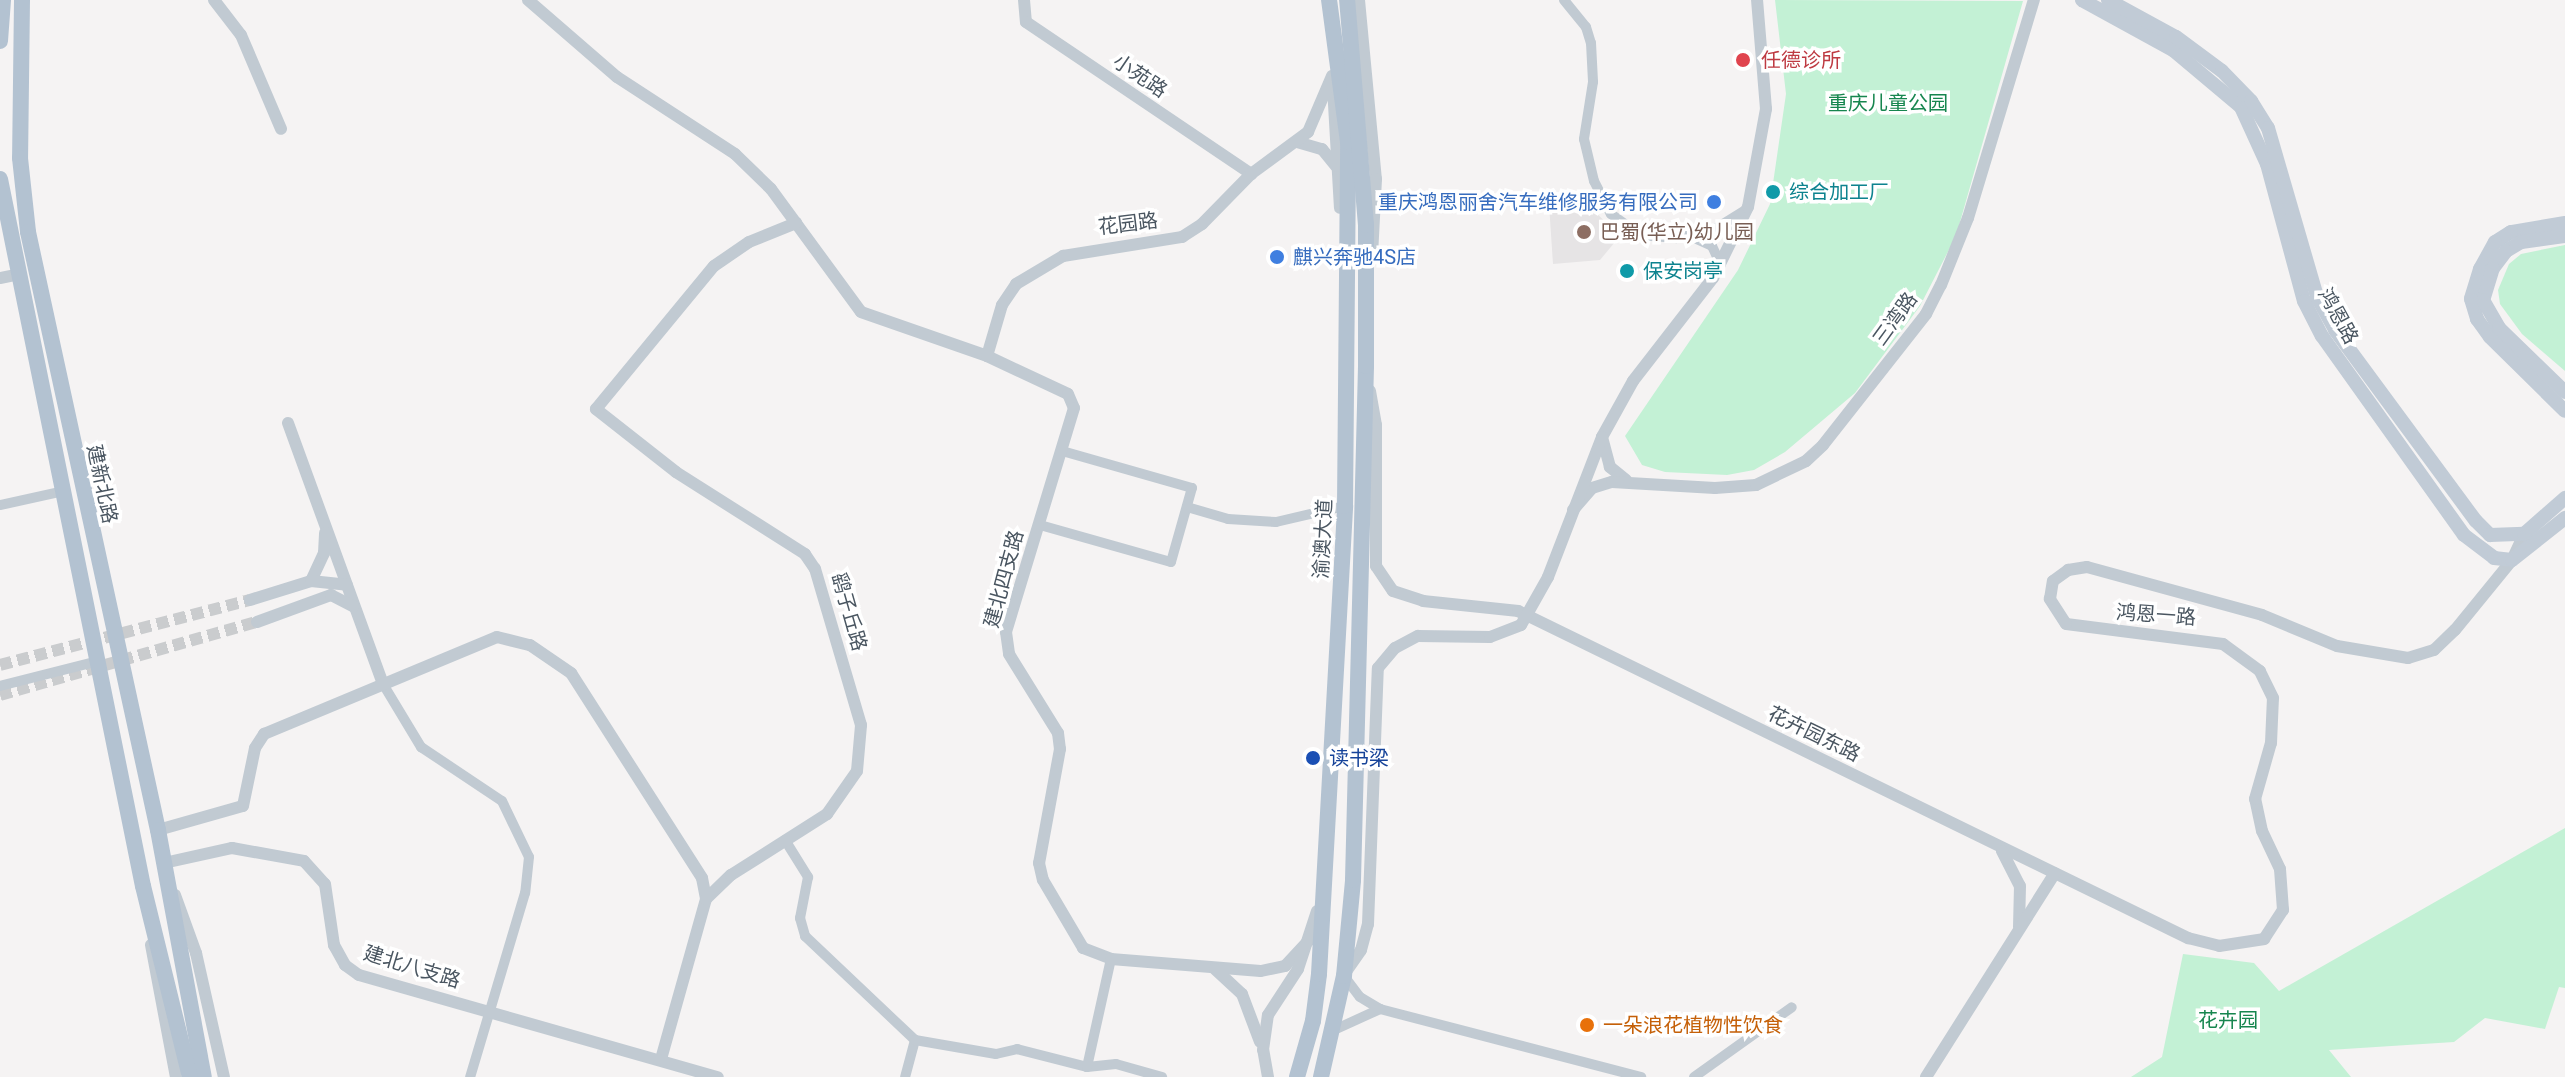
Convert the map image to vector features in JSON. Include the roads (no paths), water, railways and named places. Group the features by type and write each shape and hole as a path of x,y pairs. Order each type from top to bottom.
{"main road":[{"path":"0,41 3,0"},
{"name":"建新北路","path":"22,0 20,158 28,232 158,830 204,1077"},
{"name":"渝澳大道","path":"1321,1077 1344,976 1353,880 1368,278 1344,83 1329,0"},
{"name":"渝澳大道","path":"1297,1077 1313,1021 1326,877 1345,506 1348,277 1344,83 1347,0"},
{"name":"鸿恩路","path":"2082,0 2173,50 2241,107 2267,164 2304,301 2322,336 2464,535 2494,558 2512,560"},
{"name":"鸿恩路","path":"2108,0 2176,37 2222,71 2251,101 2268,128 2317,297 2335,330 2476,521 2490,535 2524,534"},
{"path":"0,12 1,20"},
{"name":"建新北路","path":"0,179 8,276 64,491 143,886 165,964 190,1077"},
{"path":"2565,223 2511,232 2495,242 2471,299 2477,319 2490,337 2565,411"},
{"path":"2565,236 2521,242 2506,251 2493,268 2483,300 2499,328 2565,392"},
{"path":"2524,534 2565,498"},
{"path":"2512,560 2565,518"}],"street":[{"path":"214,0 241,35 281,129"},
{"name":"建北四支路","path":"528,0 617,77 735,154 796,223 861,312 987,356 1068,394 1074,408 1006,632 1009,654 1058,733 1060,749 1039,863 1043,880 1083,948 1111,959 1261,971 1285,966 1309,940"},
{"name":"小苑路","path":"1024,0 1026,22 1251,174"},
{"path":"1323,0 1344,83 1339,171 1348,277"},
{"path":"1359,0 1376,179 1376,233 1368,278"},
{"path":"1564,0 1586,27 1591,43 1593,82 1584,139 1603,202 1640,235 1690,236 1725,224 1748,207"},
{"path":"1641,1077 1600,1072 1380,1009 1360,997 1344,976 1361,950 1368,924 1378,668 1395,648 1418,636 1490,637 1512,632 1527,616 1548,577 1602,437 1633,381 1721,266 1748,207 1766,109 1757,0"},
{"name":"三湾路","path":"1626,480 1715,488 1756,485 1806,461 1823,445 1926,314 1941,285 1968,218 2034,0"},
{"name":"花园路","path":"987,356 1002,305 1016,284 1037,269 1094,248 1182,237 1202,224 1251,174 1297,142 1344,83"},
{"path":"1297,142 1322,149 1339,171"},
{"name":"鹞子丘路","path":"706,899 731,875 827,814 857,771 862,749 861,725 815,569 805,554 676,472 596,409 714,266 749,242 796,223"},
{"path":"1690,236 1712,246 1721,266"},
{"name":"花卉园东路","path":"1366,366 1376,425 1376,566 1393,591 1423,601 1493,605 1527,616 2000,848"},
{"path":"288,423 383,684 421,747 490,790 525,842 530,874 470,1077"},
{"path":"1602,437 1610,467 1626,480"},
{"path":"1040,525 1171,562 1192,488 1062,451"},
{"path":"1573,510 1592,488 1626,480"},
{"path":"0,505 64,491"},
{"path":"1187,507 1228,519 1276,522 1345,506"},
{"path":"311,581 324,553 324,522"},
{"name":"鸿恩一路","path":"2000,848 2188,938 2219,946 2264,939 2283,910 2278,859 2257,814 2255,799 2274,721 2273,698 2260,671 2223,644 2202,638 2066,624 2050,599 2053,581 2068,570 2087,567 2182,590 2262,615 2337,646 2408,658 2434,650 2455,630 2512,560 2524,534"},
{"path":"250,600 311,581 347,585"},
{"path":"257,622 331,595 356,609"},
{"path":"158,830 236,811 247,796 255,748 264,734 497,637 530,645 571,673 694,866 706,899 661,1059"},
{"path":"0,686 98,661"},
{"path":"785,840 808,877 800,918 805,936 915,1040 996,1054 1017,1049 1087,1067 1116,1064 1162,1077"},
{"name":"建北八支路","path":"165,869 232,848 304,861 321,874 334,945 345,965 359,975 718,1077"},
{"path":"2000,848 2020,886 2017,935"},
{"path":"694,866 731,875"},
{"path":"165,869 196,953 224,1077"},
{"path":"1926,1077 2055,873"},
{"path":"1263,1050 1268,1015 1309,940 1326,877"},
{"path":"143,886 176,1077"},
{"path":"1087,1067 1111,959"},
{"path":"1215,969 1242,994 1263,1050 1268,1077"},
{"path":"1694,1077 1792,1007"},
{"path":"1334,1030 1380,1009"},
{"path":"905,1077 915,1040"}],"tunnel":[{"path":"0,665 250,600"},
{"path":"0,695 257,622"}],"place":[{"name":"任德诊所","path":"1743,60"},
{"name":"综合加工厂","path":"1773,192"},
{"name":"重庆鸿恩丽舍汽车维修服务有限公司","path":"1714,202"},
{"name":"巴蜀(华立)幼儿园","path":"1584,232"},
{"name":"麒兴奔驰4S店","path":"1277,257"},
{"name":"保安岗亭","path":"1627,271"},
{"name":"读书梁","path":"1313,758"},
{"name":"一朵浪花植物性饮食","path":"1587,1025"}],"park label":[{"name":"重庆儿童公园","path":"1888,103"},
{"name":"花卉园","path":"2228,1020"}]}
